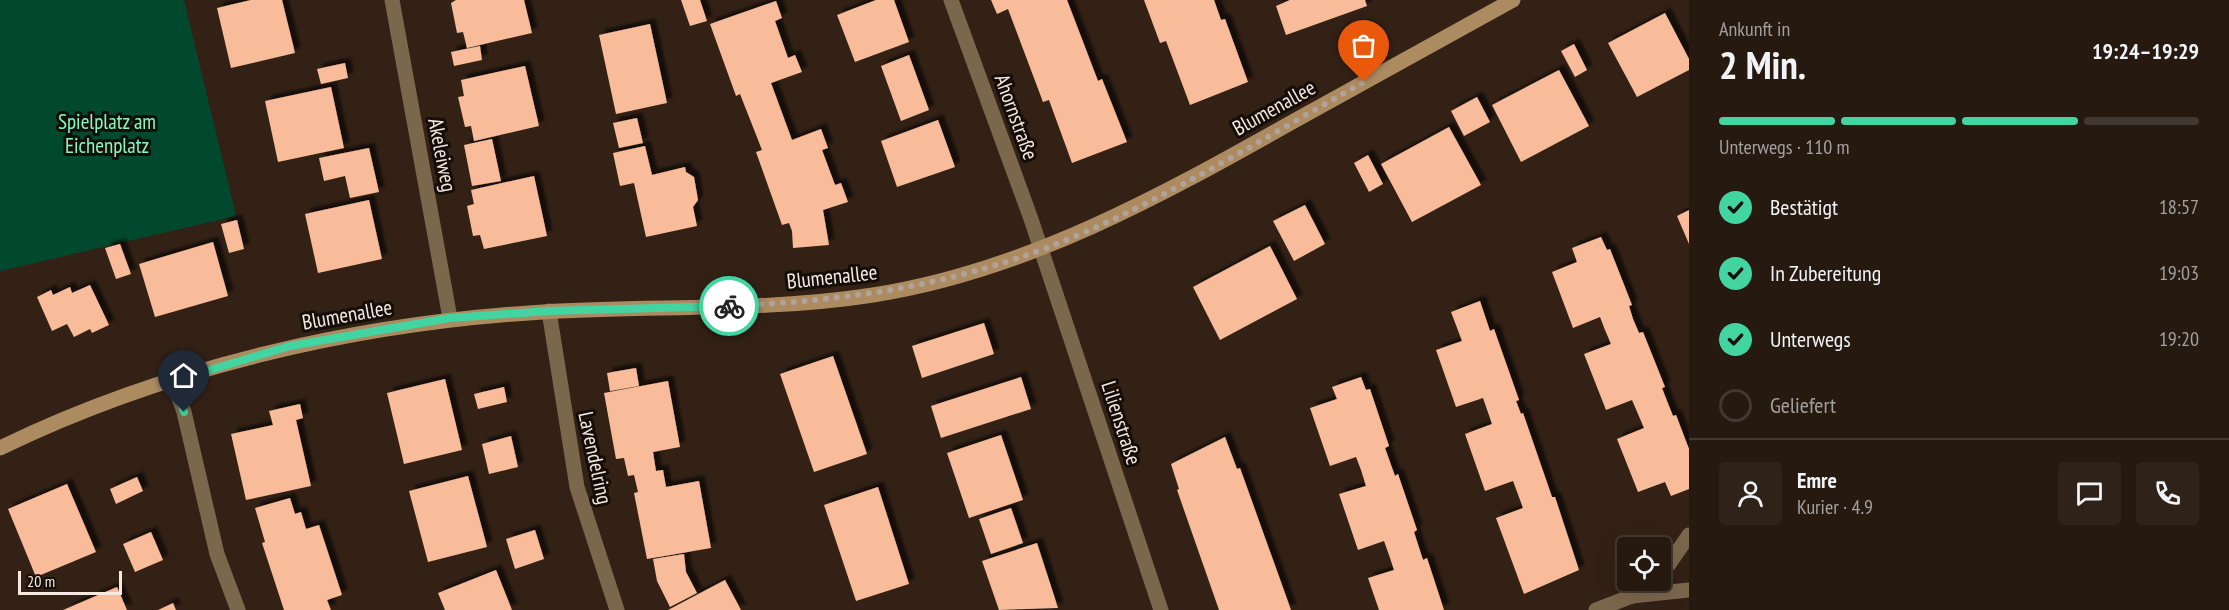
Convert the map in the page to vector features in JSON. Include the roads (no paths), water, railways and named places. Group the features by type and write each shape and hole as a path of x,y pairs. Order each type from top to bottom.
{"street":[{"name":"Akeleiweg","path":"392,0 450,318"},
{"name":"Ahornstraße","path":"951,0 1042,250"},
{"name":"Blumenallee","path":"0,448 26,436 173,381 290,346 450,318 549,311 772,304 872,295 952,278 1042,250 1189,180 1513,0"},
{"name":"Lilienstraße","path":"1042,250 1161,610"},
{"name":"Lavendelring","path":"549,311 577,487 617,610"},
{"path":"173,381 184,412 217,554 238,610"},
{"path":"1671,562 1689,535"},
{"path":"1596,610 1632,596 1689,590"},
{"path":"1632,596 1638,591"}],"park label":[{"name":"Spielplatz am Eichenplatz","path":"107,134"}]}
